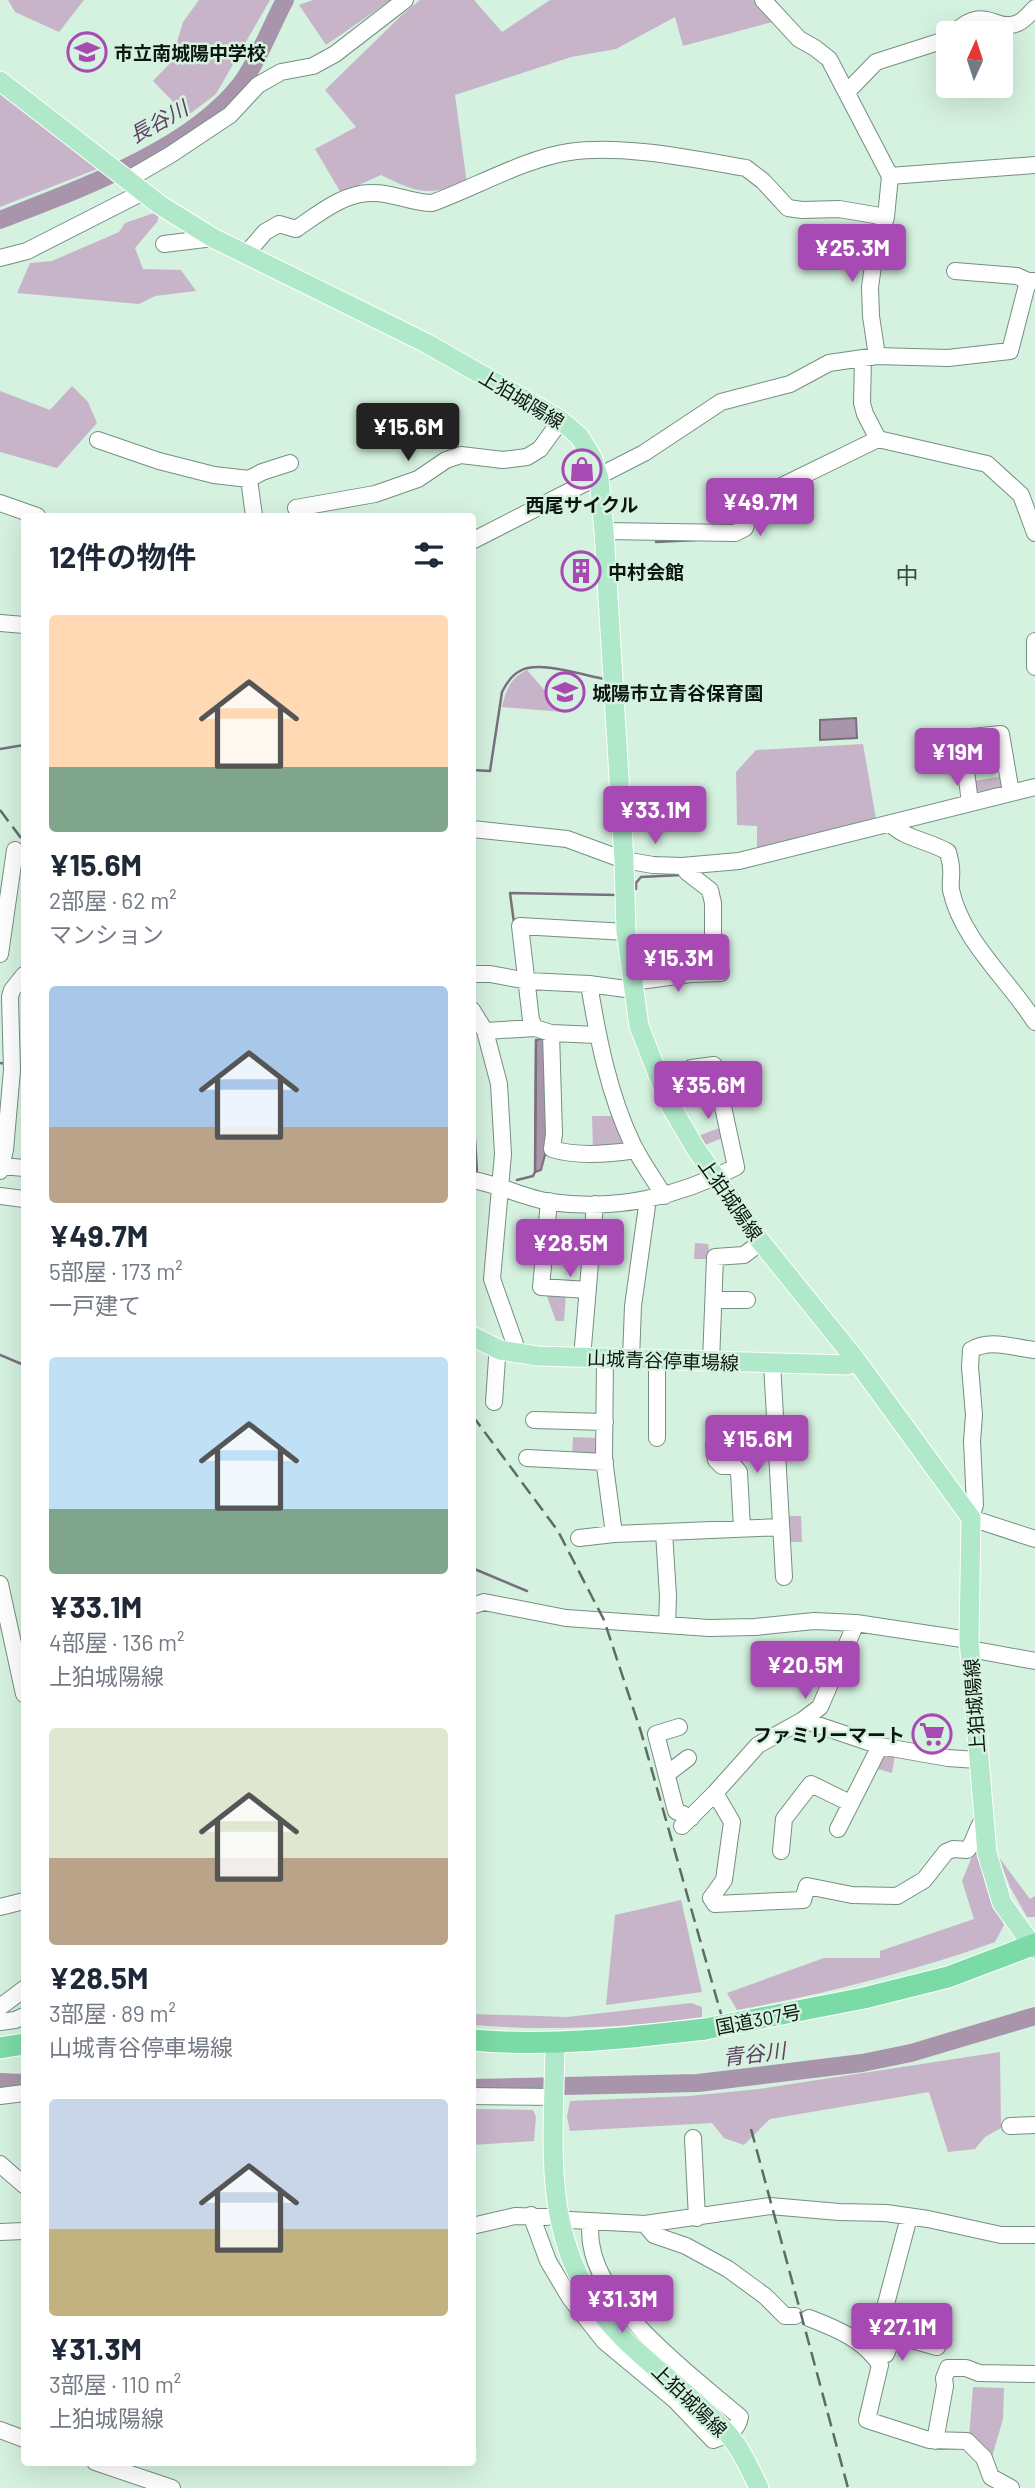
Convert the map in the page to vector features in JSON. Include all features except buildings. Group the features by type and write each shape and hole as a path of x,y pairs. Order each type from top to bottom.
{"highway":[{"name":"国道307号","path":"476,2041 555,2052 705,2029 864,1998 948,1977 1034,1946"},
{"path":"0,2048 21,2044"}],"main road":[{"name":"上狛城陽線","path":"0,81 124,178 213,238 426,343 561,420 579,436 592,457 599,478 604,531 626,932 639,1026 669,1103 696,1149 761,1242 856,1360 971,1518 969,1645 987,1853 1002,1903 1034,1946"},
{"name":"山城青谷停車場線","path":"476,1338 508,1352 582,1358 847,1365 856,1360"},
{"name":"上狛城陽線","path":"555,2052 552,2162 556,2205 571,2261 599,2311 625,2340 677,2385 728,2435 748,2465 759,2488"}],"street":[{"path":"124,178 170,155 230,115 258,85 281,72 313,66 335,54 405,0"},
{"path":"763,0 799,39 829,59 890,176 886,217 875,252 870,288 870,357 862,403 877,439"},
{"path":"1013,24 1021,22 1035,8"},
{"path":"974,21 982,18 994,21"},
{"path":"847,92 876,62 936,43"},
{"path":"246,254 265,232 279,224 296,229 353,195 372,192 402,197 417,203 432,203 530,163 568,152 607,150 746,168 763,181 788,208 839,209 886,217"},
{"path":"890,176 1035,165"},
{"path":"0,258 27,251 143,192"},
{"path":"164,244 213,238"},
{"path":"476,539 644,453 721,402 790,384 829,363 870,357 948,358 1010,351 1031,281 1017,276 955,271"},
{"path":"298,513 296,508 375,494 418,479 446,460 461,455 503,460 527,457 540,449 561,420"},
{"path":"604,531 735,533 745,528 753,503 760,497 877,439 987,464 1021,495 1035,533"},
{"path":"98,440 159,461 214,475 249,479 290,463"},
{"path":"249,479 254,513"},
{"path":"0,503 28,513"},
{"path":"0,623 21,625"},
{"path":"1035,641 1035,667"},
{"path":"970,803 962,738 1001,734 1011,793"},
{"path":"567,839 624,860 653,864 682,866 739,861 1035,788"},
{"path":"891,824 898,832 948,852 952,870 951,888 962,917 978,947 1022,1001 1035,1022"},
{"path":"476,829 567,839 607,840 622,832"},
{"path":"0,954 15,850"},
{"path":"476,974 528,981 633,986 691,974 721,974 713,938 713,903 710,890 682,866"},
{"path":"626,932 520,926 531,1020 543,1031 554,1135 552,1149 565,1153 636,1150"},
{"path":"21,977 6,986 12,1065 4,1111 5,1150 1,1168 21,1168"},
{"path":"589,984 597,1035 612,1091 636,1150 664,1196"},
{"path":"476,1016 485,1031 499,1084 503,1154 492,1279 515,1344 508,1352 497,1357 494,1402"},
{"path":"485,1031 597,1035"},
{"path":"476,1181 549,1201 621,1203 692,1188 737,1167 714,1065 691,1068 693,1092 669,1103"},
{"path":"0,1196 21,1199"},
{"path":"631,1359 634,1306 648,1199"},
{"path":"549,1201 541,1287 588,1290"},
{"path":"582,1358 595,1203"},
{"path":"711,1362 715,1257 744,1255 761,1242"},
{"path":"714,1300 747,1300"},
{"path":"1035,1350 993,1344 979,1345 971,1350 970,1367 974,1415 972,1441 975,1505 971,1518 1035,1539"},
{"path":"605,1359 605,1462 614,1534"},
{"path":"657,1360 657,1438"},
{"path":"772,1363 783,1577"},
{"path":"534,1420 605,1422"},
{"path":"742,1528 738,1472 734,1466 722,1466 716,1460 714,1446 721,1437 776,1435"},
{"path":"527,1458 605,1462"},
{"path":"579,1538 781,1527"},
{"path":"664,1532 667,1625"},
{"path":"0,1584 21,1680"},
{"path":"476,1605 484,1602 566,1618 709,1628 814,1621 856,1623 1035,1661"},
{"path":"679,1727 656,1734 676,1811 687,1822 758,1745 803,1720 820,1707 856,1623"},
{"path":"803,1720 880,1746 948,1758 977,1760"},
{"path":"838,1829 880,1746"},
{"path":"667,1774 688,1758"},
{"path":"781,1851 784,1819 811,1784 850,1803"},
{"path":"715,1793 732,1822 724,1880 711,1898 715,1905 803,1900 807,1886 852,1895 897,1896 924,1880 946,1852 953,1849 967,1850 972,1844 975,1828 984,1819"},
{"path":"0,1907 21,1902"},
{"path":"0,2007 21,1991"},
{"path":"0,2022 21,2017"},
{"path":"0,2096 21,2093"},
{"path":"476,2096 555,2094"},
{"path":"1010,2126 1035,2126"},
{"path":"694,2138 697,2218"},
{"path":"0,2164 21,2182"},
{"path":"570,2220 645,2224 770,2206 886,2213 928,2218 1001,2235 1035,2235"},
{"path":"476,2225 514,2216 539,2216 548,2261 570,2298 604,2341 675,2400 713,2440 728,2435 738,2426 740,2417 646,2334 620,2306 603,2277 591,2245 590,2222"},
{"path":"873,2353 909,2217"},
{"path":"645,2224 654,2235 686,2246 728,2269 785,2316 802,2317 836,2329 873,2353 880,2365 867,2420 935,2441 967,2441 984,2458 991,2477 1011,2488"},
{"path":"0,2232 21,2231"},
{"path":"873,2353 886,2354 894,2334 937,2347"},
{"path":"935,2441 945,2386 944,2378 948,2368 966,2368 979,2373 1035,2374"},
{"path":"0,2430 21,2438"},
{"path":"106,2466 172,2488"}],"shaded area":[{"path":"8,0 84,0 59,32 15,12"},
{"path":"199,0 270,0 216,94 187,116 153,81 171,62 183,22"},
{"path":"313,0 391,0 326,45 299,5"},
{"path":"420,0 474,0 502,32 550,0 753,0 776,21 683,46 675,17 616,49 571,57 455,95 467,184 423,191 381,175 341,193 315,149 356,127 325,90"},
{"path":"0,91 97,169 0,207"},
{"path":"160,211 157,222 135,248 143,269 181,270 196,291 155,296 139,304 17,293 30,263 52,261 119,232 125,223"},
{"path":"72,386 88,402 97,423 57,468 0,452 0,391 50,410"},
{"path":"527,670 563,712 502,707 510,685"},
{"path":"856,718 857,738 820,740 820,720"},
{"path":"863,744 876,819 757,850 757,826 737,825 736,772 756,750"},
{"path":"1004,776 1006,787 976,792 974,781"},
{"path":"545,1038 551,1132 541,1170 535,1172 536,1040"},
{"path":"592,1116 619,1116 632,1147 593,1148"},
{"path":"722,1127 725,1137 705,1145 698,1136"},
{"path":"695,1243 708,1244 710,1259 694,1259"},
{"path":"545,1291 566,1293 564,1321 556,1321"},
{"path":"573,1437 601,1438 601,1458 572,1457"},
{"path":"786,1516 801,1516 802,1542 786,1542"},
{"path":"885,1753 895,1755 892,1773 875,1768"},
{"path":"978,1842 986,1886 1004,1925 995,1942 868,1981 737,2010 727,1993 824,1958 880,1958 880,1951 974,1919 962,1881"},
{"path":"998,1856 1030,1899 1035,1896 1035,1917 1027,1917 1010,1887"},
{"path":"681,1900 702,1992 606,2005 615,1915"},
{"path":"691,2003 702,2007 702,2017 645,2024 530,2028 476,2025 476,2014 567,2017"},
{"path":"1000,2052 1001,2128 985,2137 975,2149 948,2152 929,2092 770,2119 744,2145 724,2138 712,2123 570,2131 567,2117 570,2101 689,2096 759,2089"},
{"path":"476,2109 533,2110 536,2117 534,2141 476,2145"},
{"path":"973,2387 1004,2388 1003,2419 991,2460 969,2437"}],"waterway":[{"name":"長谷川","path":"0,220 96,182 161,149 191,130 218,109 240,85 285,0"},
{"path":"656,542 695,540"},
{"path":"476,770 490,771 502,692 517,673 538,667 604,677"},
{"path":"0,749 21,746"},
{"path":"636,889 636,883 641,877 681,875"},
{"path":"514,923 510,893 617,895"},
{"path":"517,1180 533,1176 535,1172 536,1040"},
{"path":"0,1063 7,1064"},
{"path":"476,1156 477,1172"},
{"path":"0,1355 21,1364"},
{"path":"476,1570 527,1591"},
{"name":"青谷川","path":"476,2088 698,2083 862,2063 911,2053 1035,2016"},
{"name":"青谷川","path":"0,2082 21,2083"}],"railway":[{"path":"0,810 21,838"},
{"path":"476,1420 558,1531 604,1620 641,1732 725,2028"},
{"path":"751,2129 848,2488"}],"place":[{"name":"市立南城陽中学校","path":"87,52"},
{"name":"西尾サイクル","path":"582,469"},
{"name":"中村会館","path":"581,571"},
{"name":"城陽市立青谷保育園","path":"565,692"},
{"name":"ファミリーマート","path":"932,1734"}],"district":[{"name":"中","path":"907,575"}]}
